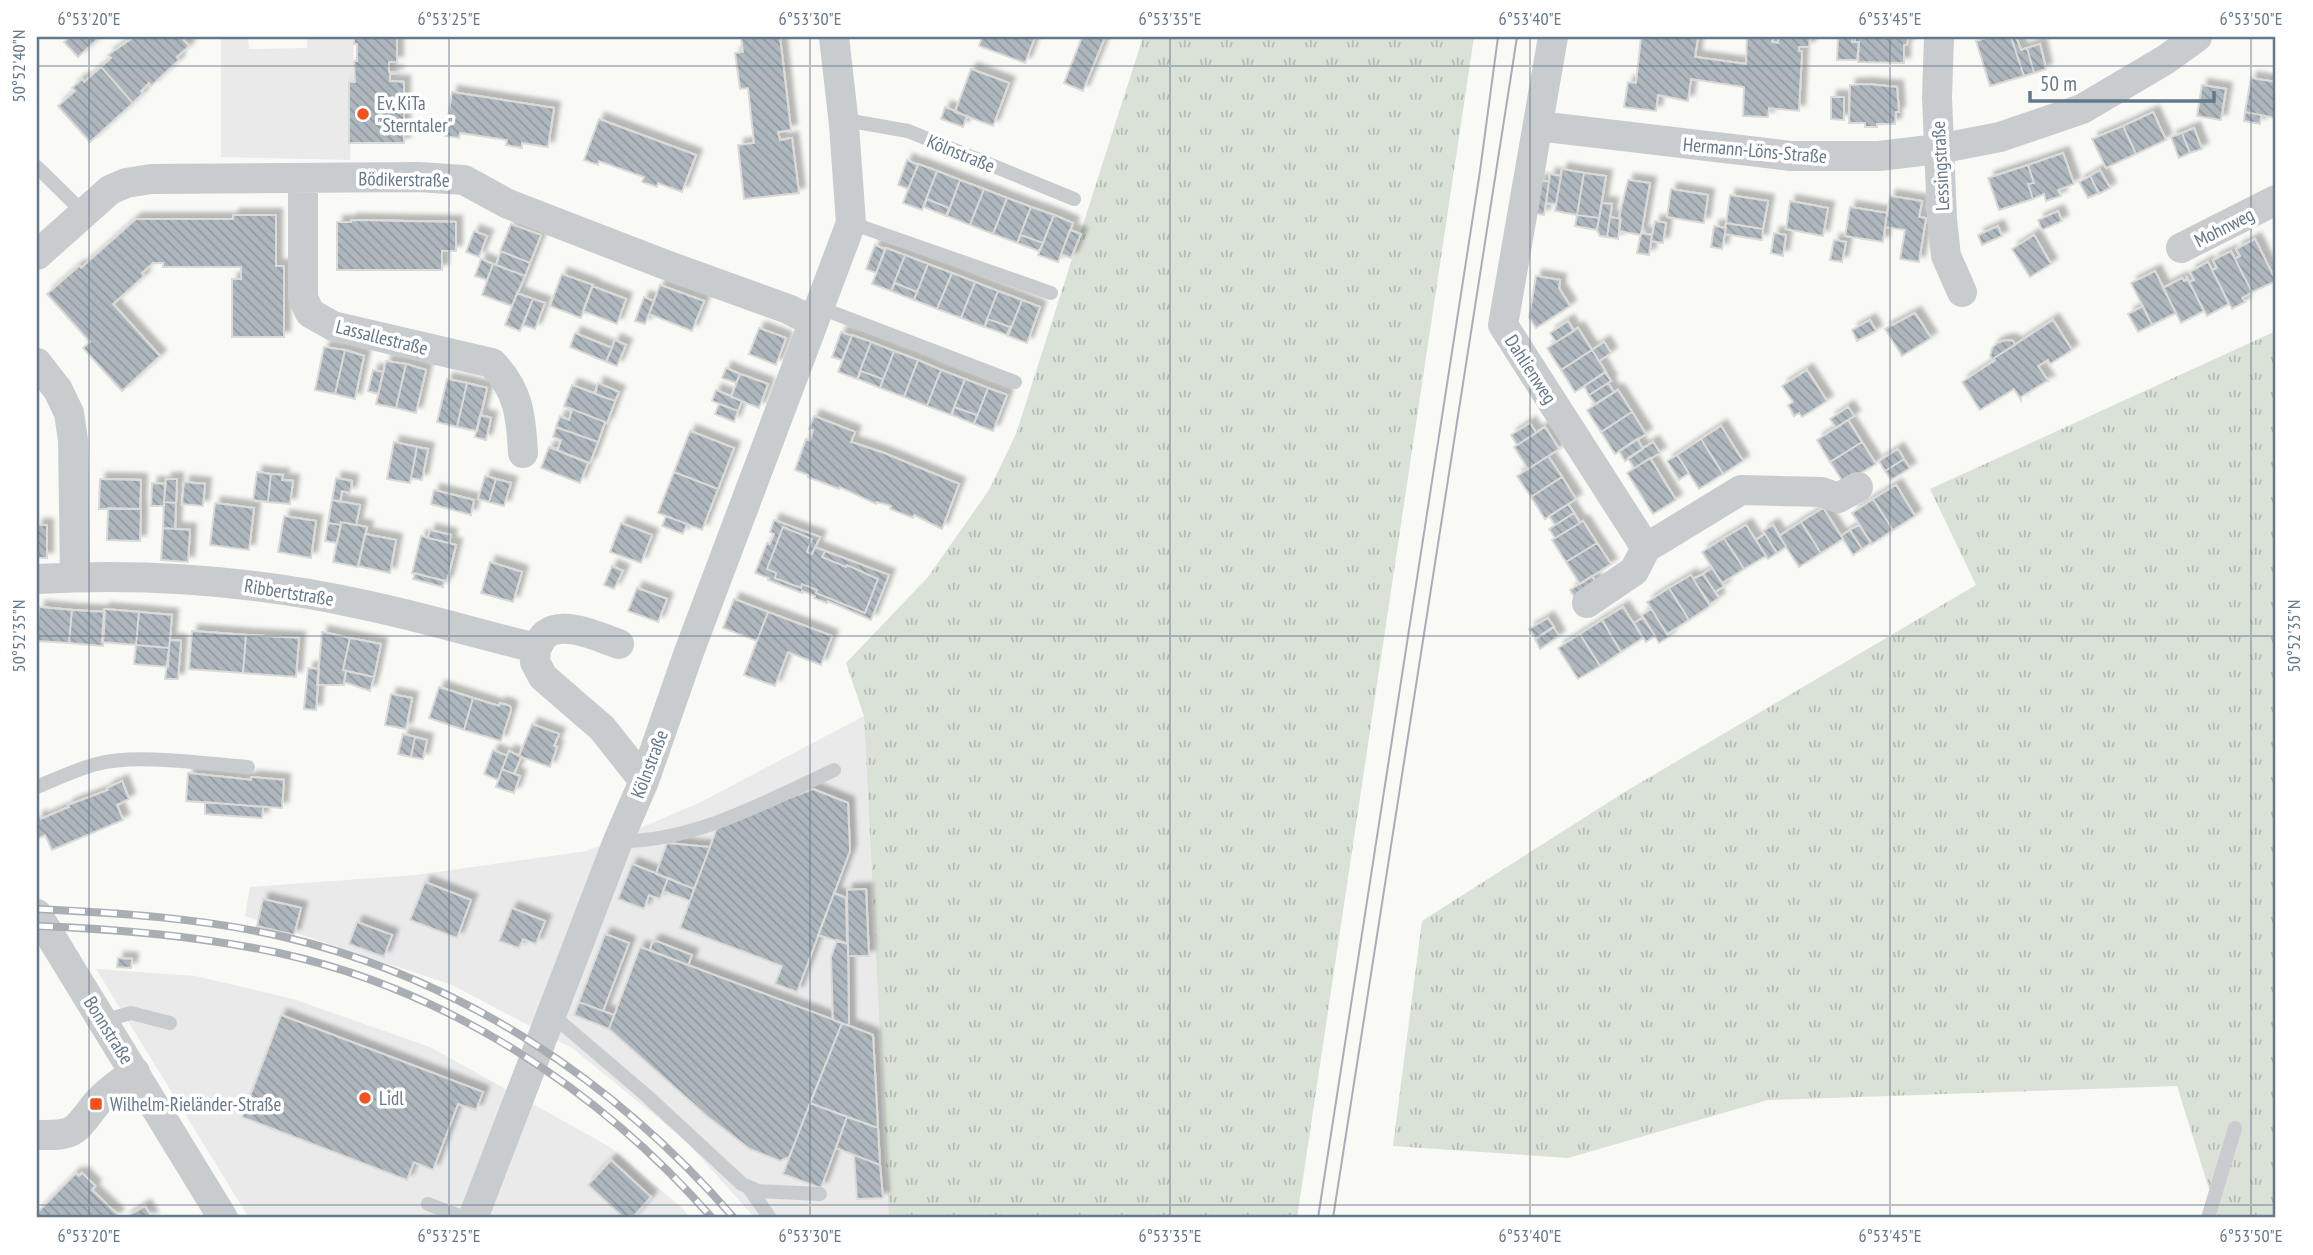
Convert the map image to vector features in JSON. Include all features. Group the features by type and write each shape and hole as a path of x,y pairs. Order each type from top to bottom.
{"street":[{"name":"Kölnstraße","path":"473,1218 618,841 644,781 815,314 851,223 834,37"},
{"name":"Dahlienweg","path":"1553,37 1503,325 1646,548"},
{"name":"Lessingstraße","path":"1938,37 1938,149 1946,256 1962,292"},
{"name":"Hermann-Löns-Straße","path":"1538,126 1791,156 1879,156 1938,149 2000,137 2082,109 2165,60 2197,37"},
{"name":"Bödikerstraße","path":"37,255 110,190 136,181 179,178 418,177 464,180 508,204 788,309 815,314"},
{"name":"Lassallestraße","path":"303,179 303,298 310,313 332,326 492,363 507,379 521,414 523,453"},
{"name":"Mohnweg","path":"2181,248 2273,210"},
{"path":"37,363 58,390 69,413 73,440 75,577"},
{"path":"1587,603 1634,571 1646,548 1741,490 1822,492 1838,498 1858,487"},
{"name":"Ribbertstraße","path":"37,579 142,577 240,584 360,604 536,648"},
{"path":"620,644 575,630 559,628 546,634 536,648 535,662 543,677 602,728 644,781"},
{"name":"Bonnstraße","path":"37,914 223,1218"},
{"path":"37,1135 67,1133 78,1128 115,1085 135,1072"}],"lane":[{"name":"Kölnstraße","path":"844,125 857,122 908,131 1074,199"},
{"path":"37,167 84,213"},
{"path":"851,223 1051,293"},
{"path":"815,314 1015,382"},
{"path":"37,787 99,763 118,761 248,767"},
{"path":"618,841 643,842 692,832 834,770"},
{"path":"102,1021 131,1013 170,1023"},
{"path":"551,1014 647,1096 742,1184 749,1188 820,1194"},
{"path":"2208,1218 2235,1128"},
{"path":"749,1188 770,1218"},
{"path":"428,1204 466,1218"}],"shaded area":[{"path":"221,37 248,37 249,49 307,48 307,37 354,37 350,160 221,157"},
{"path":"864,716 889,1218 755,1218 684,1139 572,1048 452,985 245,916 250,887 416,875 587,851 701,802"},
{"path":"96,969 196,976 293,999 430,1047 610,1147 682,1208 690,1218 249,1218"}],"green space":[{"path":"1143,37 1474,37 1297,1218 889,1218 864,716 846,663 928,577 989,490 1016,434"},
{"path":"2276,331 2276,1218 2218,1218 2177,1086 1768,1100 1568,1158 1393,1146 1422,921 1623,793 1976,585 1930,489"}],"building":[{"path":"70,37 100,37 78,57 64,42"},
{"path":"134,37 181,37 189,46 177,57 179,60 151,86 149,83 141,91 143,93 133,103 101,67 111,58 108,55"},
{"path":"354,37 397,37 397,62 389,62 389,72 397,72 390,74 390,81 404,82 404,143 349,143 349,82 355,82 354,61 357,61 357,44 354,44"},
{"path":"741,37 780,37 791,130 778,132 780,140 792,138 799,193 744,199 738,145 754,143 748,88 740,89 735,53 743,52"},
{"path":"982,37 1035,37 1025,63 979,46"},
{"path":"1082,37 1105,37 1083,91 1064,83"},
{"path":"1641,37 1698,37 1695,57 1746,64 1747,37 1773,38 1772,42 1778,43 1778,37 1810,37 1809,47 1799,47 1799,51 1802,51 1799,111 1769,108 1768,117 1743,116 1744,87 1691,79 1688,101 1658,95 1656,111 1624,107 1628,82 1636,83"},
{"path":"1838,37 1852,37 1852,42 1859,42 1857,60 1837,60"},
{"path":"1855,37 1908,37 1907,45 1904,45 1904,63 1858,62 1859,42 1855,42"},
{"path":"1989,37 2011,37 2024,76 1990,86 1976,41"},
{"path":"2011,37 2016,37 2021,50 2027,48 2034,73 2024,76"},
{"path":"2040,44 2046,69 2034,73 2027,48"},
{"path":"101,67 133,103 90,142 58,106 75,91 72,88 82,79 84,82"},
{"path":"971,69 1009,83 993,126 955,112"},
{"path":"2251,78 2276,82 2276,118 2245,112"},
{"path":"1850,85 1897,87 1899,112 1896,112 1895,124 1865,127 1865,123 1849,123"},
{"path":"2202,85 2226,89 2221,120 2197,116"},
{"path":"452,92 554,108 548,147 522,143 522,148 506,145 507,140 460,133 459,138 445,136"},
{"path":"1831,97 1844,97 1844,120 1831,119"},
{"path":"945,107 967,116 963,127 941,119"},
{"path":"2153,112 2166,140 2136,154 2123,126"},
{"path":"2245,112 2261,115 2260,124 2244,121"},
{"path":"599,119 696,155 682,192 658,183 657,187 642,182 644,177 599,161 598,165 584,160"},
{"path":"2123,126 2136,154 2106,168 2092,139"},
{"path":"2194,128 2202,149 2190,153 2182,133"},
{"path":"2182,133 2190,153 2179,158 2171,137"},
{"path":"2063,153 2074,184 2058,190 2061,196 2046,201 2044,194 2033,199 2028,184 2034,183 2028,165"},
{"path":"907,160 918,165 908,189 898,185"},
{"path":"918,164 937,171 922,210 903,203"},
{"path":"2028,165 2034,183 2028,184 2033,199 1999,210 1988,178"},
{"path":"1562,169 1584,173 1577,215 1555,211"},
{"path":"2100,170 2110,188 2099,194 2090,176"},
{"path":"937,171 960,180 947,216 949,208 927,199 923,207"},
{"path":"1584,173 1606,176 1599,218 1577,215"},
{"path":"1550,174 1561,176 1556,204 1546,203"},
{"path":"2090,176 2099,193 2088,198 2079,182"},
{"path":"960,180 984,189 970,225 947,216"},
{"path":"1539,180 1549,182 1544,215 1533,213"},
{"path":"1628,180 1650,183 1641,235 1619,231 1620,213"},
{"path":"984,189 1007,198 993,234 970,225"},
{"path":"1671,189 1708,195 1704,223 1667,217"},
{"path":"1730,195 1768,201 1763,229 1726,223"},
{"path":"1890,196 1922,201 1919,217 1926,218 1919,262 1900,259 1905,230 1885,227"},
{"path":"1007,198 1031,207 1017,243 993,234"},
{"path":"927,199 949,208 946,216 924,207"},
{"path":"1790,201 1828,208 1823,236 1786,229"},
{"path":"1602,203 1612,204 1607,237 1600,236 1597,230"},
{"path":"1031,207 1054,215 1040,251 1043,243 1021,235 1017,243"},
{"path":"1850,207 1887,213 1883,242 1845,236"},
{"path":"2058,211 2062,221 2042,230 2038,220"},
{"path":"233,215 276,215 276,266 284,266 284,337 232,337 232,279 241,279 241,267 163,267 163,263 153,263 142,273 144,276 113,304 160,356 122,391 83,348 90,342 47,294 136,219 233,219"},
{"path":"1054,215 1073,223 1058,262 1038,255"},
{"path":"1577,215 1599,218 1597,230 1575,226"},
{"path":"1610,217 1621,219 1618,239 1607,237"},
{"path":"1655,221 1666,223 1663,243 1651,241"},
{"path":"337,222 456,222 456,251 442,251 442,270 337,270"},
{"path":"1726,223 1763,229 1762,240 1725,234"},
{"path":"511,224 541,235 530,263 500,251"},
{"path":"1714,226 1726,228 1722,249 1711,247"},
{"path":"1998,226 2002,236 1982,245 1978,235"},
{"path":"1070,230 1081,234 1071,258 1061,254"},
{"path":"474,231 487,236 479,257 466,252"},
{"path":"1641,233 1652,235 1649,255 1637,253"},
{"path":"1774,233 1786,235 1783,256 1771,253"},
{"path":"1021,235 1043,243 1039,251 1017,243"},
{"path":"2034,235 2051,264 2030,277 2012,249"},
{"path":"2255,239 2276,281 2252,292 2235,259 2240,256 2236,249"},
{"path":"1834,240 1846,242 1842,262 1830,260"},
{"path":"875,245 885,249 876,273 866,269"},
{"path":"886,248 905,255 891,291 872,284"},
{"path":"501,251 530,263 525,276 496,265"},
{"path":"2231,251 2252,292 2242,298 2245,302 2232,309 2212,270 2217,268 2213,260"},
{"path":"905,255 928,264 914,300 917,292 895,283 891,291"},
{"path":"481,259 493,264 487,280 475,276"},
{"path":"2208,262 2229,304 2207,316 2189,282 2194,280 2190,272"},
{"path":"493,264 525,276 512,306 482,295"},
{"path":"928,264 952,273 937,309 914,300"},
{"path":"2155,271 2176,313 2152,325 2131,283"},
{"path":"952,273 975,282 961,318 937,309"},
{"path":"562,274 593,285 581,318 550,306"},
{"path":"1536,276 1560,280 1559,288 1570,306 1536,328 1529,317"},
{"path":"2186,276 2204,311 2181,323 2163,288 2182,278 2187,280"},
{"path":"975,282 998,291 984,327 961,318"},
{"path":"895,283 917,292 914,300 891,291"},
{"path":"660,285 704,301 692,331 649,314"},
{"path":"592,286 626,299 617,324 583,311"},
{"path":"998,291 1022,300 1008,336 1010,327 988,319 984,327"},
{"path":"517,293 533,299 520,331 505,325"},
{"path":"644,297 654,301 645,324 635,321"},
{"path":"533,299 545,303 535,329 523,325"},
{"path":"1022,300 1040,307 1027,343 1008,336"},
{"path":"2143,306 2152,325 2138,332 2128,314"},
{"path":"1915,313 1931,338 1902,356 1885,329"},
{"path":"988,319 1010,327 1007,335 985,327"},
{"path":"1870,320 1876,331 1857,341 1852,330"},
{"path":"2053,320 2072,350 2050,364 2048,360 2038,366 2049,382 2021,397 2021,400 2014,389 1980,410 1962,382"},
{"path":"1568,321 1574,331 1556,342 1550,333"},
{"path":"759,328 786,338 776,365 749,354"},
{"path":"1578,328 1592,350 1561,370 1547,348"},
{"path":"841,332 852,336 842,360 832,357"},
{"path":"575,333 612,348 606,362 570,347"},
{"path":"852,335 871,342 857,379 838,372"},
{"path":"615,340 626,345 617,366 606,362"},
{"path":"2006,340 2013,341 2015,345 1994,358 1993,362 1990,356 1992,348"},
{"path":"871,342 894,351 880,388 883,379 861,371 857,379"},
{"path":"1604,342 1611,353 1599,361 1592,350"},
{"path":"324,347 345,350 335,394 315,390"},
{"path":"345,350 364,356 355,399 335,394"},
{"path":"1592,350 1606,372 1575,392 1561,370"},
{"path":"894,351 918,360 904,397 880,388"},
{"path":"918,360 941,370 927,406 904,397"},
{"path":"386,361 406,364 396,408 376,404"},
{"path":"406,364 426,370 416,413 396,408"},
{"path":"726,368 740,374 736,383 722,378"},
{"path":"373,370 383,372 378,394 368,391"},
{"path":"941,370 965,379 951,415 927,406"},
{"path":"1807,370 1827,401 1802,417 1799,413 1794,416 1788,405 1793,402 1782,386"},
{"path":"861,371 883,379 880,388 858,379"},
{"path":"1605,372 1611,381 1589,395 1584,386"},
{"path":"740,374 768,384 759,408 731,397"},
{"path":"447,379 467,383 457,427 437,422"},
{"path":"965,379 988,388 974,424 977,415 954,407"},
{"path":"467,383 487,388 477,431 457,427"},
{"path":"598,383 619,392 615,401 595,394"},
{"path":"1608,383 1614,392 1595,404 1589,395"},
{"path":"572,385 615,401 607,423 564,406"},
{"path":"988,388 1007,395 993,431 974,424"},
{"path":"716,390 742,401 738,411 712,401"},
{"path":"1618,390 1632,412 1601,432 1587,410"},
{"path":"719,404 738,411 734,422 715,414"},
{"path":"564,406 605,422 598,442 556,427 560,416 569,420 572,410"},
{"path":"954,407 977,415 974,424 952,415"},
{"path":"1848,407 1854,416 1836,428 1830,419"},
{"path":"1632,412 1646,434 1615,454 1601,432"},
{"path":"480,415 491,418 486,440 475,437"},
{"path":"814,416 855,432 851,442 959,484 942,529 914,515 913,518 890,509 891,506 877,502 876,504 795,470 806,439 810,441 813,430 809,429"},
{"path":"1848,420 1862,442 1830,462 1817,440"},
{"path":"1530,423 1536,433 1517,445 1511,435"},
{"path":"1721,426 1743,461 1723,474 1701,439"},
{"path":"556,427 598,442 590,463 549,447 558,449 561,440 553,437"},
{"path":"1545,427 1559,449 1528,469 1514,447"},
{"path":"690,431 734,448 718,489 674,472"},
{"path":"1637,439 1643,449 1625,461 1619,451"},
{"path":"1701,439 1723,474 1699,489 1677,455"},
{"path":"394,442 417,447 410,483 387,479"},
{"path":"1653,442 1660,453 1634,468 1628,458"},
{"path":"1862,442 1876,464 1844,483 1830,462"},
{"path":"417,447 428,449 422,480 411,478"},
{"path":"549,447 588,463 580,483 541,468"},
{"path":"1898,449 1904,459 1885,471 1879,461"},
{"path":"1677,455 1689,473 1679,480 1667,461"},
{"path":"1548,456 1562,477 1531,497 1517,476"},
{"path":"1650,458 1676,500 1653,514 1627,473"},
{"path":"1904,459 1910,468 1891,480 1885,471"},
{"path":"257,472 271,474 268,502 253,500"},
{"path":"674,472 718,489 702,530 658,513"},
{"path":"271,474 283,475 282,480 293,481 290,504 268,502"},
{"path":"485,476 496,479 489,502 478,499"},
{"path":"1562,477 1576,499 1545,519 1531,497"},
{"path":"336,478 352,481 350,493 342,491 340,502 332,500"},
{"path":"100,479 141,480 140,509 99,509"},
{"path":"166,479 177,479 176,503 164,502"},
{"path":"496,479 511,483 504,506 489,502"},
{"path":"184,482 205,484 203,506 182,504"},
{"path":"152,483 165,484 164,506 151,506"},
{"path":"1896,485 1915,516 1893,530 1873,499"},
{"path":"434,490 474,500 471,515 431,504"},
{"path":"1873,499 1893,530 1872,544 1852,513"},
{"path":"332,500 360,505 356,525 328,523"},
{"path":"164,502 176,503 175,529 163,528"},
{"path":"215,503 254,508 249,550 210,545"},
{"path":"1568,504 1574,513 1555,525 1549,516"},
{"path":"108,508 141,509 140,541 107,540"},
{"path":"1823,508 1843,539 1821,553 1801,522"},
{"path":"1574,513 1580,523 1555,538 1549,529"},
{"path":"284,516 316,521 311,558 278,552"},
{"path":"666,516 687,524 683,534 662,526"},
{"path":"774,520 820,537 812,554 807,552 812,539 783,527 767,569 776,573 775,578 801,588 802,584 817,590 816,593 865,613 878,579 822,557 825,551 889,575 871,620 755,573 767,543 770,544 774,534 770,532"},
{"path":"1583,521 1597,543 1566,562 1552,540"},
{"path":"341,522 367,527 358,567 333,562"},
{"path":"1801,522 1821,553 1799,567 1779,536"},
{"path":"328,523 341,525 337,543 325,541"},
{"path":"621,523 652,535 641,563 610,552"},
{"path":"37,525 47,525 47,558 37,558"},
{"path":"1746,525 1766,556 1744,569 1724,538"},
{"path":"1773,525 1786,547 1777,553 1763,531"},
{"path":"1859,525 1871,543 1862,549 1850,530"},
{"path":"783,527 812,539 807,552 812,554 815,547 825,551 822,557 878,579 865,613 816,593 817,590 802,584 801,588 775,578 776,573 767,569"},
{"path":"163,528 190,530 188,562 161,560"},
{"path":"430,530 451,535 449,543 428,538"},
{"path":"1850,530 1862,549 1853,555 1841,536"},
{"path":"365,534 396,540 390,573 358,566"},
{"path":"1765,534 1777,553 1768,559 1756,540"},
{"path":"421,536 456,545 447,581 412,573"},
{"path":"1724,538 1744,569 1722,583 1702,552"},
{"path":"1597,543 1611,564 1580,584 1566,562"},
{"path":"490,562 522,572 513,602 481,593"},
{"path":"612,566 623,571 614,589 604,585"},
{"path":"1712,568 1724,586 1715,592 1703,574"},
{"path":"415,573 444,581 443,587 413,579"},
{"path":"1703,574 1719,598 1710,604 1693,579"},
{"path":"1691,575 1710,606 1689,620 1669,588"},
{"path":"1592,576 1598,586 1576,600 1570,590"},
{"path":"637,588 667,599 658,622 628,611"},
{"path":"1669,588 1689,620 1667,634 1647,602"},
{"path":"734,599 768,612 757,641 723,628"},
{"path":"39,607 72,610 69,643 37,641"},
{"path":"1623,607 1643,638 1621,652 1602,620"},
{"path":"104,609 139,612 136,645 102,642"},
{"path":"1651,609 1669,637 1659,643 1642,615"},
{"path":"72,610 105,612 103,646 69,643"},
{"path":"139,612 172,615 169,648 136,645"},
{"path":"768,612 832,636 821,665 788,652 775,686 744,675"},
{"path":"1548,618 1554,627 1536,639 1529,629"},
{"path":"1643,618 1655,636 1646,642 1634,623"},
{"path":"1602,620 1621,652 1600,666 1580,634"},
{"path":"1553,627 1559,636 1540,649 1535,639"},
{"path":"192,631 246,635 243,673 189,669"},
{"path":"322,632 350,638 343,670 346,671 344,685 317,685"},
{"path":"1580,634 1600,666 1578,679 1558,648"},
{"path":"246,635 299,638 296,677 243,673"},
{"path":"350,638 381,644 374,677 343,670"},
{"path":"170,640 181,641 178,679 165,679"},
{"path":"136,645 169,648 168,667 134,664"},
{"path":"308,668 319,669 316,710 304,709"},
{"path":"346,671 374,677 370,691 344,682"},
{"path":"439,687 473,698 464,730 429,718"},
{"path":"391,694 412,698 406,729 385,725"},
{"path":"473,698 499,706 500,703 510,706 501,741 464,730"},
{"path":"532,724 559,734 550,767 519,756"},
{"path":"403,734 415,737 411,757 398,754"},
{"path":"415,737 427,740 423,759 411,757"},
{"path":"493,750 507,756 498,780 484,774"},
{"path":"509,751 521,757 514,774 502,769"},
{"path":"502,769 520,776 514,793 496,787"},
{"path":"188,773 251,780 251,777 284,780 282,808 186,801"},
{"path":"122,781 129,799 117,805 123,820 52,850 45,835 37,839 37,818 40,816 41,819 69,807 68,805 108,790 107,788"},
{"path":"813,789 848,803 850,851 797,992 775,984 782,966 680,928 718,825"},
{"path":"205,802 263,807 262,818 205,814"},
{"path":"667,843 710,847 694,889 656,874"},
{"path":"632,864 668,878 660,899 649,895 644,909 618,899"},
{"path":"668,878 694,889 690,901 663,891"},
{"path":"425,882 471,900 457,938 410,920"},
{"path":"866,889 869,956 848,956 847,890"},
{"path":"834,893 846,898 847,944 818,935"},
{"path":"263,899 301,908 294,935 257,926"},
{"path":"512,908 545,921 536,944 523,939 519,948 499,941"},
{"path":"357,922 392,935 384,957 349,944"},
{"path":"605,934 629,943 603,1011 579,1002"},
{"path":"837,940 848,944 849,1026 833,1020 831,957"},
{"path":"656,941 692,955 688,965 650,950 652,943"},
{"path":"640,947 842,1023 789,1157 780,1161 750,1149 707,1116 609,1029"},
{"path":"118,958 132,959 131,968 117,967"},
{"path":"579,1002 614,1015 609,1029 574,1015"},
{"name":"Lidl","path":"281,1015 483,1092 476,1110 458,1104 433,1170 414,1162 407,1180 242,1117"},
{"path":"842,1023 873,1035 878,1128 810,1103"},
{"path":"810,1103 847,1117 821,1188 783,1174"},
{"path":"847,1117 878,1128 880,1165 836,1148"},
{"path":"854,1155 880,1165 883,1198 857,1199"},
{"path":"611,1160 651,1197 632,1218 624,1218 588,1185"},
{"path":"76,1173 79,1176 82,1173 95,1186 92,1190 118,1215 114,1218 37,1218 37,1213"},
{"path":"145,1206 152,1218 125,1218"}],"tram line":[{"path":"1318,1218 1480,171 1498,37"},
{"path":"1333,1218 1517,37"}],"railway":[{"path":"37,909 161,917 223,925 284,937 349,955 412,979 473,1008 531,1042 586,1080 639,1122 734,1218"},
{"path":"37,926 158,934 249,947 342,970 402,992 461,1019 517,1051 570,1088 621,1128 668,1171 712,1218"}],"place":[{"name":"Ev. KiTa \"Sterntaler\"","path":"363,114"},
{"name":"Lidl","path":"365,1098"},
{"name":"Wilhelm-Rieländer-Straße","path":"96,1104"}]}
